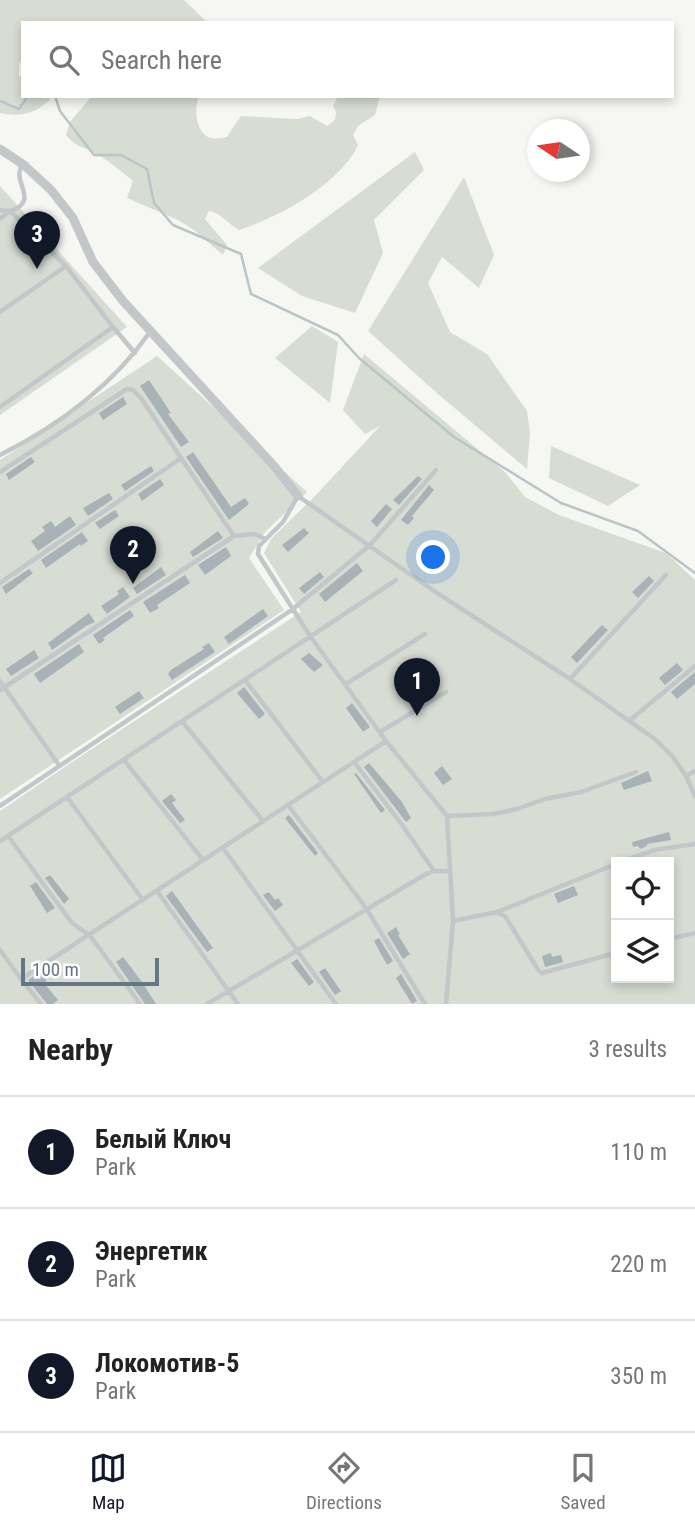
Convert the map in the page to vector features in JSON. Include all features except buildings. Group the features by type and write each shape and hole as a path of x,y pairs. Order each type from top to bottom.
{"street":[{"path":"0,149 24,164 51,190 73,218 93,262 150,331 274,466 298,496"}],"lane":[{"path":"0,210 18,209 25,199 24,186 18,175 24,164"},
{"path":"0,219 10,211"},
{"path":"10,211 66,266 135,353"},
{"path":"0,312 66,266"},
{"path":"0,407 113,327"},
{"path":"0,455 38,436 108,383 135,353 150,331"},
{"path":"0,472 127,389 133,390 234,536"},
{"path":"0,583 181,458"},
{"path":"0,806 293,608 370,545 436,470"},
{"path":"446,1004 453,921 447,816 386,741 310,636 258,554 260,546 283,522 298,496 656,740 673,757 695,796"},
{"path":"2,689 234,536 255,534 265,539"},
{"path":"570,679 666,575"},
{"path":"0,841 396,580"},
{"path":"346,684 425,634"},
{"path":"629,721 695,666"},
{"path":"245,679 323,782"},
{"path":"0,681 2,689 59,765"},
{"path":"380,732 446,692"},
{"path":"182,721 262,821"},
{"path":"21,979 386,741"},
{"path":"124,760 203,860"},
{"path":"354,762 434,871"},
{"path":"686,776 695,771"},
{"path":"447,816 493,814 517,809 545,799 581,792 636,772"},
{"path":"67,797 143,900"},
{"path":"288,805 366,908 425,1004"},
{"path":"8,836 72,923 89,935 140,1004"},
{"path":"635,857 655,850 695,844"},
{"path":"223,848 336,1004"},
{"path":"453,921 496,912 611,866"},
{"path":"207,1004 366,908 434,871 449,871"},
{"path":"157,890 238,1004"},
{"path":"496,912 505,916 542,973 611,954"},
{"path":"674,938 695,933"},
{"path":"0,950 41,1004"}],"shaded area":[{"path":"0,0 184,0 206,21 21,21 21,98 50,100 33,111 21,114 0,113"},
{"path":"90,98 198,98 196,113 201,131 210,138 227,137 241,116 297,119 310,116 327,126 335,120 336,112 333,106 337,98 379,98 375,115 358,126 353,135 358,145 349,159 323,186 307,197 272,217 239,230 209,211 205,219 227,245 223,255 178,220 127,198 133,181 105,159 69,139 66,135 70,122"},
{"path":"415,152 424,170 374,220 383,253 355,313 302,296 258,268"},
{"path":"464,177 494,255 479,288 442,257 428,283 450,332 487,354 527,411 530,433 527,469 368,331"},
{"path":"0,186 127,327 0,415"},
{"path":"312,326 338,342 330,403 275,358"},
{"path":"364,354 505,472 525,497 559,515 666,553 695,580 695,1004 0,1004 0,811 301,612 264,553 271,539 380,426 365,434 343,410"},
{"path":"157,356 307,492 265,532 249,558 284,610 0,799 0,460"},
{"path":"551,446 640,485 608,506 549,478"}],"waterway":[{"path":"0,101 19,109 27,98"},
{"path":"56,98 60,111 94,155 121,155 147,169 154,203 173,225 241,254 251,294 338,335 359,358 454,437 561,503 638,531 695,573"}],"place":[{"name":"Локомотив-5","path":"37,269"},
{"name":"Энергетик","path":"133,584"},
{"name":"Белый Ключ","path":"417,716"}]}
